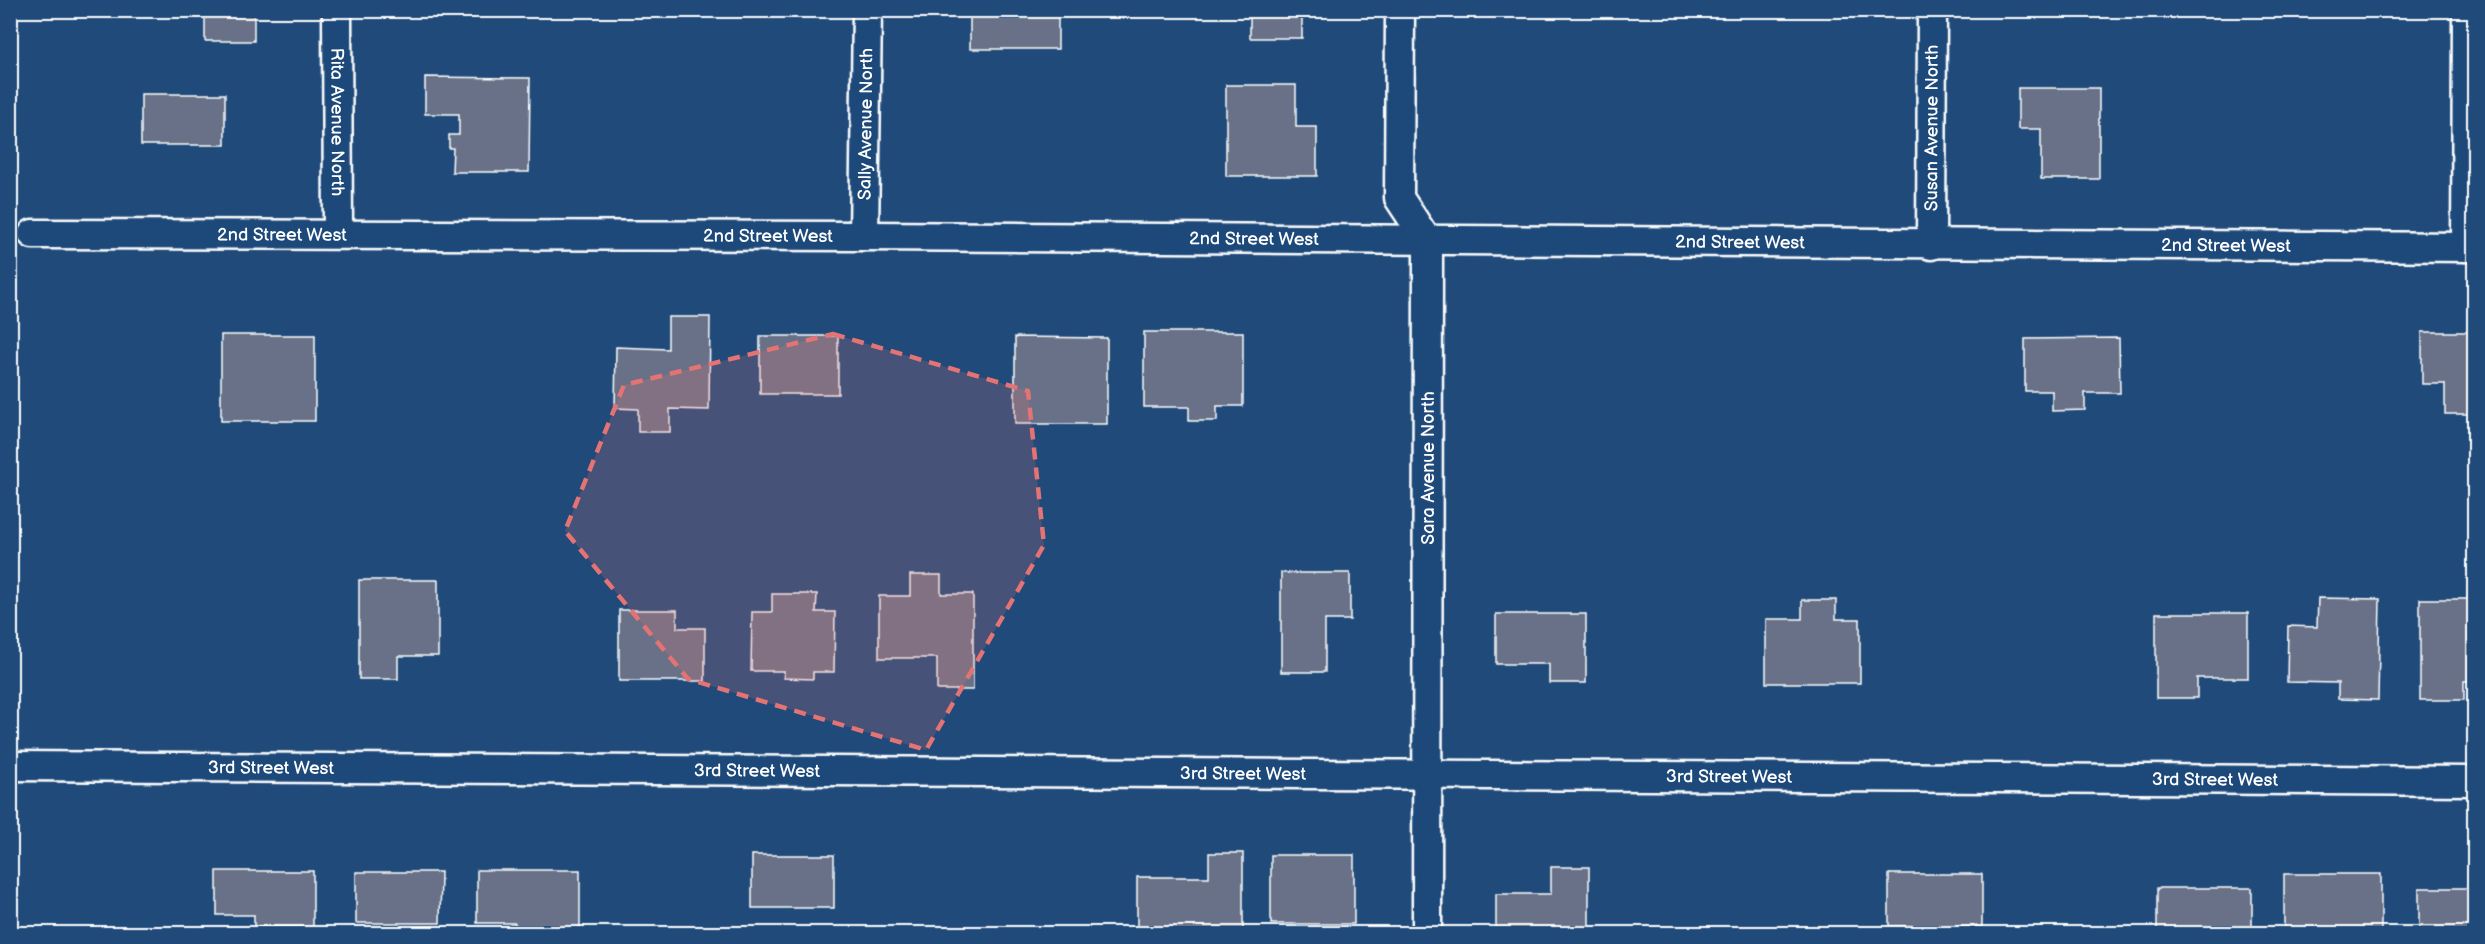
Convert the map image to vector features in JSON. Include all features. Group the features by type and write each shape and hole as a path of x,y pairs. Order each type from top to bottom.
{"street":[{"name":"Rita Avenue North","path":"337,10 338,234"},
{"name":"Sally Avenue North","path":"864,236 867,10"},
{"path":"1400,10 1399,198 1428,242"},
{"name":"Susan Avenue North","path":"1931,245 1932,10"},
{"path":"2467,10 2470,247"},
{"name":"2nd Street West","path":"33,234 864,236 1428,242 2470,247"},
{"name":"Sara Avenue North","path":"1427,933 1428,242"},
{"name":"3rd Street West","path":"10,766 2475,781"}],"highlighted area":[{"path":"833,334 1028,391 1044,545 926,750 688,679 565,531 624,385"}],"building":[{"path":"205,10 254,10 254,41 205,41"},
{"path":"970,10 1058,10 1058,49 970,49"},
{"path":"1250,10 1302,10 1302,38 1250,38"},
{"path":"425,77 530,78 529,172 452,172 453,148 449,148 449,135 459,135 459,114 425,114"},
{"path":"1226,85 1296,85 1296,127 1317,127 1317,176 1226,176"},
{"path":"2018,88 2099,88 2099,179 2041,179 2041,129 2018,129"},
{"path":"141,94 225,94 225,145 141,145"},
{"path":"668,317 710,317 709,410 670,409 670,432 638,432 638,409 615,408 616,347 668,349"},
{"path":"1144,332 1243,332 1243,406 1217,406 1217,421 1189,421 1189,407 1144,407"},
{"path":"2422,332 2474,332 2474,414 2445,414 2445,384 2422,384"},
{"path":"221,335 315,335 315,421 221,421"},
{"path":"760,336 838,336 838,394 760,394"},
{"path":"1015,337 1107,338 1107,424 1015,424"},
{"path":"2119,338 2120,393 2085,393 2085,410 2052,411 2052,391 2025,391 2025,339"},
{"path":"1281,573 1350,573 1350,620 1325,620 1325,672 1281,672"},
{"path":"910,575 941,575 941,594 973,594 973,690 937,690 937,658 879,658 879,596 910,596"},
{"path":"359,580 438,580 438,656 398,656 398,679 359,679"},
{"path":"772,594 817,594 816,612 835,612 834,672 813,672 813,679 784,678 784,671 751,671 752,612 772,612"},
{"path":"2318,598 2380,599 2378,700 2338,699 2338,683 2287,682 2288,626 2317,627"},
{"path":"2420,599 2474,599 2474,681 2464,681 2464,700 2420,700"},
{"path":"1802,600 1836,600 1836,619 1860,619 1860,683 1766,683 1766,619 1802,619"},
{"path":"619,610 677,610 677,628 705,628 705,681 619,681"},
{"path":"2156,613 2248,613 2248,678 2197,678 2197,698 2156,698"},
{"path":"1496,614 1586,614 1586,683 1549,683 1549,664 1496,664"},
{"path":"1209,853 1243,853 1243,933 1137,933 1137,877 1209,877"},
{"path":"752,855 834,855 834,908 752,908"},
{"path":"1271,855 1354,855 1354,924 1271,924"},
{"path":"1551,867 1589,867 1589,934 1496,934 1496,894 1551,894"},
{"path":"477,870 580,870 580,934 515,934 515,923 477,923"},
{"path":"217,871 313,871 313,927 254,927 254,915 217,915"},
{"path":"356,872 441,872 440,923 356,923"},
{"path":"1889,874 1982,874 1982,927 1950,927 1950,934 1915,934 1915,926 1889,926"},
{"path":"2284,874 2381,874 2381,934 2284,934"},
{"path":"2157,888 2252,888 2252,933 2157,933"},
{"path":"2419,888 2474,888 2474,934 2419,934"}]}
